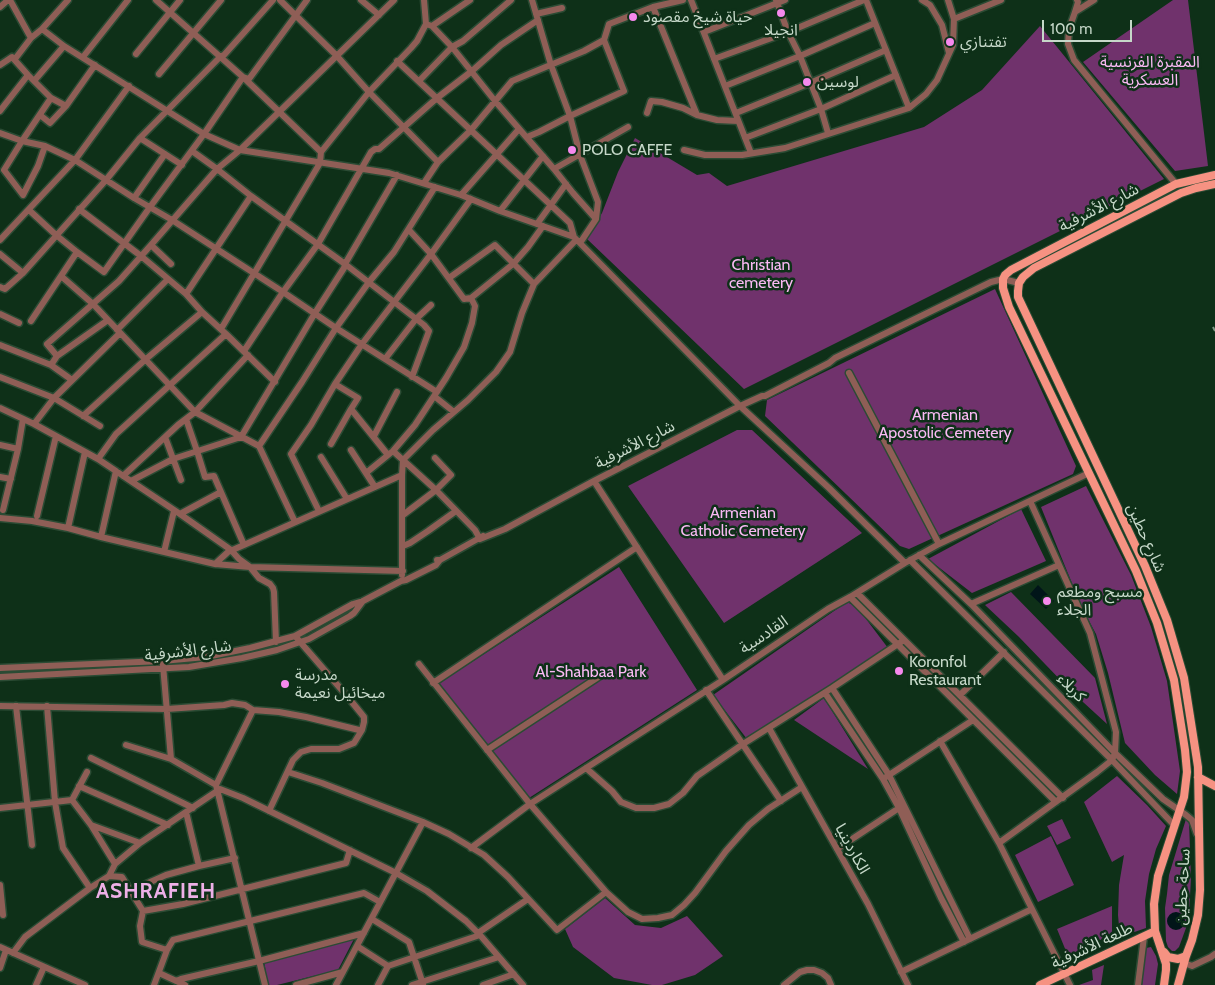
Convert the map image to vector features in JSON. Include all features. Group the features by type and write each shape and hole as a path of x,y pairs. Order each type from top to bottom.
{"main road":[{"name":"شارع الأشرفية","path":"1003,279 1011,270 1176,184 1215,175"},
{"name":"شارع الأشرفية","path":"1019,283 1034,268 1181,193 1215,184"},
{"name":"شارع حطين","path":"1003,279 1003,288 1010,307 1136,571 1157,623 1174,680 1188,772 1184,797 1174,825"},
{"name":"شارع حطين","path":"1019,283 1018,297 1145,566 1167,620 1184,678 1196,751 1199,840"},
{"path":"1198,777 1215,786"},
{"name":"ساحة حطين","path":"1164,985 1166,964 1155,932 1154,904 1158,876 1174,825"},
{"name":"ساحة حطين","path":"1178,985 1198,915 1200,890 1199,840"},
{"name":"طلعة الأشرفية","path":"1040,985 1155,932"},
{"path":"1161,948 1168,957 1178,960 1185,959"}],"street":[{"path":"0,7 9,0 31,38"},
{"path":"15,59 31,38 42,29 68,0"},
{"path":"83,57 128,0"},
{"path":"156,0 221,56 321,152"},
{"path":"136,54 180,0"},
{"path":"159,74 221,0"},
{"path":"0,287 5,290 23,274 106,180 140,138 224,55 272,0"},
{"path":"280,0 336,55 369,92 438,162"},
{"path":"243,77 249,79 307,0"},
{"path":"361,0 379,15"},
{"path":"57,356 47,344 119,281 216,169 240,150 394,0"},
{"path":"424,0 429,25 452,47 495,101 596,219"},
{"path":"98,459 116,434 224,332 254,273 320,162 321,152 369,92 414,45 429,25 470,0"},
{"path":"419,81 452,47 463,41 511,0"},
{"path":"402,581 403,460 496,372 510,352 522,313 534,284 596,219 598,202 580,155 570,116 532,0"},
{"path":"527,137 624,91 604,40 609,24 653,7 683,0"},
{"path":"691,0 751,153"},
{"path":"704,32 785,0"},
{"path":"714,59 788,32 865,0 909,108"},
{"path":"922,0 930,5 942,25 949,54"},
{"path":"684,150 705,155 742,155 785,148 909,108 926,94 937,80 953,46 954,18 948,0"},
{"path":"954,18 1001,0"},
{"path":"1077,0 1068,37 1068,44 1074,60 1176,184"},
{"path":"1075,12 1094,0"},
{"path":"777,2 821,109 828,133"},
{"path":"653,7 697,115"},
{"path":"123,476 195,412 246,353 283,292 318,244 371,152 379,149 437,98 537,17 562,8"},
{"path":"725,86 875,23"},
{"path":"42,29 64,46 204,134 240,150 397,175 461,195 577,240"},
{"path":"424,183 438,162 471,130 512,81 584,51 604,40"},
{"path":"34,81 64,46"},
{"path":"736,113 886,50"},
{"path":"0,65 12,57 51,98 66,106"},
{"path":"397,61 570,223 577,240"},
{"path":"40,115 50,123 66,106 95,65"},
{"path":"0,111 28,75"},
{"path":"745,138 821,109 896,75"},
{"path":"29,210 56,236 104,272 243,77"},
{"path":"0,240 75,160 129,86"},
{"path":"46,146 23,195 4,170 51,98"},
{"path":"647,113 651,101 683,108 697,115 717,120 738,121"},
{"path":"554,169 628,127"},
{"path":"461,195 519,129"},
{"path":"0,133 22,141 46,146 75,160 216,248 412,377 435,394 454,412"},
{"path":"140,138 182,164"},
{"path":"192,151 424,325 429,331 412,377"},
{"path":"134,198 165,154"},
{"path":"500,211 543,156"},
{"path":"131,481 173,459 242,437 315,313 344,268 397,175"},
{"path":"409,230 431,254 464,299 471,298 513,264 528,247 550,204 566,184"},
{"path":"259,446 336,328 409,230 435,187"},
{"path":"186,294 251,196"},
{"path":"319,512 291,454 362,344 471,199"},
{"path":"79,209 141,256 186,294 202,312 275,382"},
{"name":"كربلاء","path":"577,240 740,406 1004,652 1174,825"},
{"path":"151,245 171,264"},
{"path":"450,278 495,245 534,284"},
{"path":"32,321 76,252"},
{"path":"0,254 23,274"},
{"path":"60,276 108,320 195,412 259,446 295,522"},
{"path":"34,424 54,398 168,279"},
{"path":"1003,279 1019,283"},
{"name":"شارع الأشرفية","path":"0,668 162,661 206,657 295,636 353,604 363,601 402,581 406,576 435,561 505,529 594,481 762,396 764,393 826,360 835,358 991,282 1003,279"},
{"path":"366,473 391,453 415,425 464,347 472,323 475,306 471,298"},
{"path":"385,360 416,319 431,305"},
{"path":"83,416 202,312"},
{"path":"0,314 19,323"},
{"path":"51,364 57,356 108,320"},
{"path":"0,345 51,364 72,380"},
{"path":"849,373 939,544"},
{"path":"0,377 54,398 100,426"},
{"path":"331,444 358,398 335,384"},
{"path":"374,436 397,392"},
{"path":"0,408 34,424 98,459 231,550 259,578 273,588 276,642"},
{"path":"351,409 391,453 403,460 436,490 475,530 480,539"},
{"path":"3,510 18,449 23,419"},
{"path":"186,419 205,478 214,476 244,545"},
{"path":"38,516 56,436"},
{"path":"165,437 181,480"},
{"path":"0,445 18,449"},
{"path":"351,450 375,487"},
{"path":"68,528 85,452"},
{"path":"321,457 347,499"},
{"path":"403,515 436,490 451,475 435,458"},
{"path":"101,537 116,471"},
{"name":"القادسية","path":"471,848 530,804 723,680 828,609 907,561 1089,473"},
{"path":"215,564 231,550 402,475"},
{"path":"0,477 10,479"},
{"path":"594,481 723,680"},
{"path":"164,552 177,512 221,492"},
{"path":"999,843 1063,798 1112,760 1115,753 1116,732 1090,633 1030,501"},
{"path":"403,546 456,511"},
{"path":"0,518 32,521 68,528 215,564 250,567 403,571"},
{"path":"434,683 637,547"},
{"name":"كربلاء","path":"919,555 971,604 1162,800 1192,820 1199,840"},
{"path":"971,604 1059,565"},
{"path":"857,593 1063,798"},
{"path":"850,597 1056,802"},
{"name":"شارع الأشرفية","path":"0,677 189,667 242,658 277,650 309,639 350,616 363,601"},
{"path":"269,810 293,760 301,752 311,749 339,749 354,743 362,730 364,722 364,717 295,636"},
{"path":"586,768 612,790 621,802 636,808 654,808 669,804 683,793 697,776 904,640"},
{"path":"960,695 1004,652"},
{"path":"162,661 171,759"},
{"path":"419,664 530,804 606,892 628,912 642,919 672,915 695,893 749,824 802,786"},
{"path":"487,750 603,674"},
{"path":"832,688 902,806 941,898 967,941"},
{"path":"706,690 781,801"},
{"path":"825,693 886,777"},
{"path":"0,706 167,709 224,706 232,703 245,705 253,710 279,712 362,730"},
{"path":"16,706 32,845"},
{"path":"47,706 55,802 62,848 90,888"},
{"path":"0,968 7,950 109,876 115,864 140,843 193,808 217,788 253,710"},
{"path":"886,777 973,720"},
{"name":"الكاردينيا","path":"769,728 868,904 908,985"},
{"path":"940,742 999,843 1070,985"},
{"path":"126,745 171,759 217,788 269,810 396,873 427,891 466,921 523,985"},
{"path":"91,758 193,808"},
{"path":"72,800 87,772"},
{"path":"288,772 322,783 449,834 484,855 508,877 557,930 606,892"},
{"path":"79,786 168,825"},
{"path":"217,788 265,985"},
{"path":"0,808 72,800"},
{"path":"72,800 91,825 115,864"},
{"path":"837,849 902,806"},
{"path":"186,812 199,866"},
{"path":"336,985 423,822"},
{"path":"91,825 140,843"},
{"path":"143,911 182,904 346,863 350,850"},
{"path":"130,891 166,875 235,858"},
{"path":"109,876 122,877 143,911 140,926 142,942 167,950"},
{"path":"0,885 3,916"},
{"path":"154,985 167,950 173,940 364,893 380,902"},
{"path":"378,985 388,966 479,934 528,899"},
{"path":"901,972 1032,909"},
{"path":"372,919 410,942 423,983"},
{"path":"176,981 364,933"},
{"path":"1138,985 1144,937"},
{"path":"357,946 388,966"},
{"path":"7,950 85,985"},
{"path":"1185,959 1192,966 1215,954"},
{"path":"412,985 499,957"},
{"path":"36,985 44,967"},
{"path":"784,985 800,972 807,970 822,973 829,983"},
{"path":"296,985 343,972"},
{"path":"159,973 185,985"},
{"path":"484,985 514,974"}],"green space":[{"name":"المقبرة الفرنسية العسكرية","path":"1173,0 1188,0 1208,166 1175,171 1083,62"},
{"name":"Christian cemetery","path":"1040,26 1164,179 744,389 586,238 602,213 618,172 635,138 697,175 709,173 727,186 924,127 982,90"},
{"name":"Armenian Apostolic Cemetery","path":"995,289 1076,466 1073,474 909,549 900,546 765,416 767,400"},
{"name":"Armenian Catholic Cemetery","path":"737,430 752,430 862,533 724,623 628,486"},
{"path":"1086,486 1131,575 1151,627 1167,681 1180,771 1177,794 1155,775 1125,743 1108,673 1096,634 1082,608 1041,507"},
{"path":"1021,509 1046,561 972,593 928,559"},
{"name":"Al-Shahbaa Park","path":"619,567 697,690 529,798 439,683"},
{"path":"1011,592 1095,678 1107,724 1071,691 985,605"},
{"path":"847,602 857,607 888,648 747,739 713,695"},
{"path":"824,698 868,769 794,720"},
{"path":"1117,776 1166,826 1156,849 1149,874 1145,901 1146,928 1120,937 1118,915 1119,885 1124,855 1112,862 1084,802"},
{"path":"1062,819 1071,838 1057,845 1047,826"},
{"path":"1186,819 1189,821 1191,878 1189,914 1179,947 1172,951 1166,941 1165,908 1169,875"},
{"path":"1051,836 1074,885 1038,902 1015,855"},
{"path":"605,898 635,925 661,928 687,916 723,956 695,975 662,985 614,978 573,947 565,929"},
{"path":"1112,906 1112,934 1068,956 1057,929"},
{"path":"354,939 338,970 277,985 268,985 264,961"},
{"path":"1151,947 1158,964 1155,985 1142,985 1146,948"},
{"path":"1104,965 1101,985 1079,985 1093,980 1092,970"}],"shaded area":[{"path":"1038,585 1054,601 1046,609 1030,594"},
{"path":"1172,912 1180,912 1185,917 1183,928 1172,930 1167,925 1167,917"}],"railway":[{"path":"1213,327 1215,331"}],"place":[{"name":"انجيلا","path":"781,13"},
{"name":"حياة شيخ مقصود","path":"633,17"},
{"name":"تفتنازي","path":"950,42"},
{"name":"لوسين","path":"807,82"},
{"name":"POLO CAFFE","path":"572,150"},
{"name":"مسبح ومطعم الجلاء","path":"1047,601"},
{"name":"Koronfol Restaurant","path":"899,671"},
{"name":"مدرسة ميخائيل نعيمة","path":"285,684"}],"district":[{"name":"ASHRAFIEH","path":"156,892"}]}
